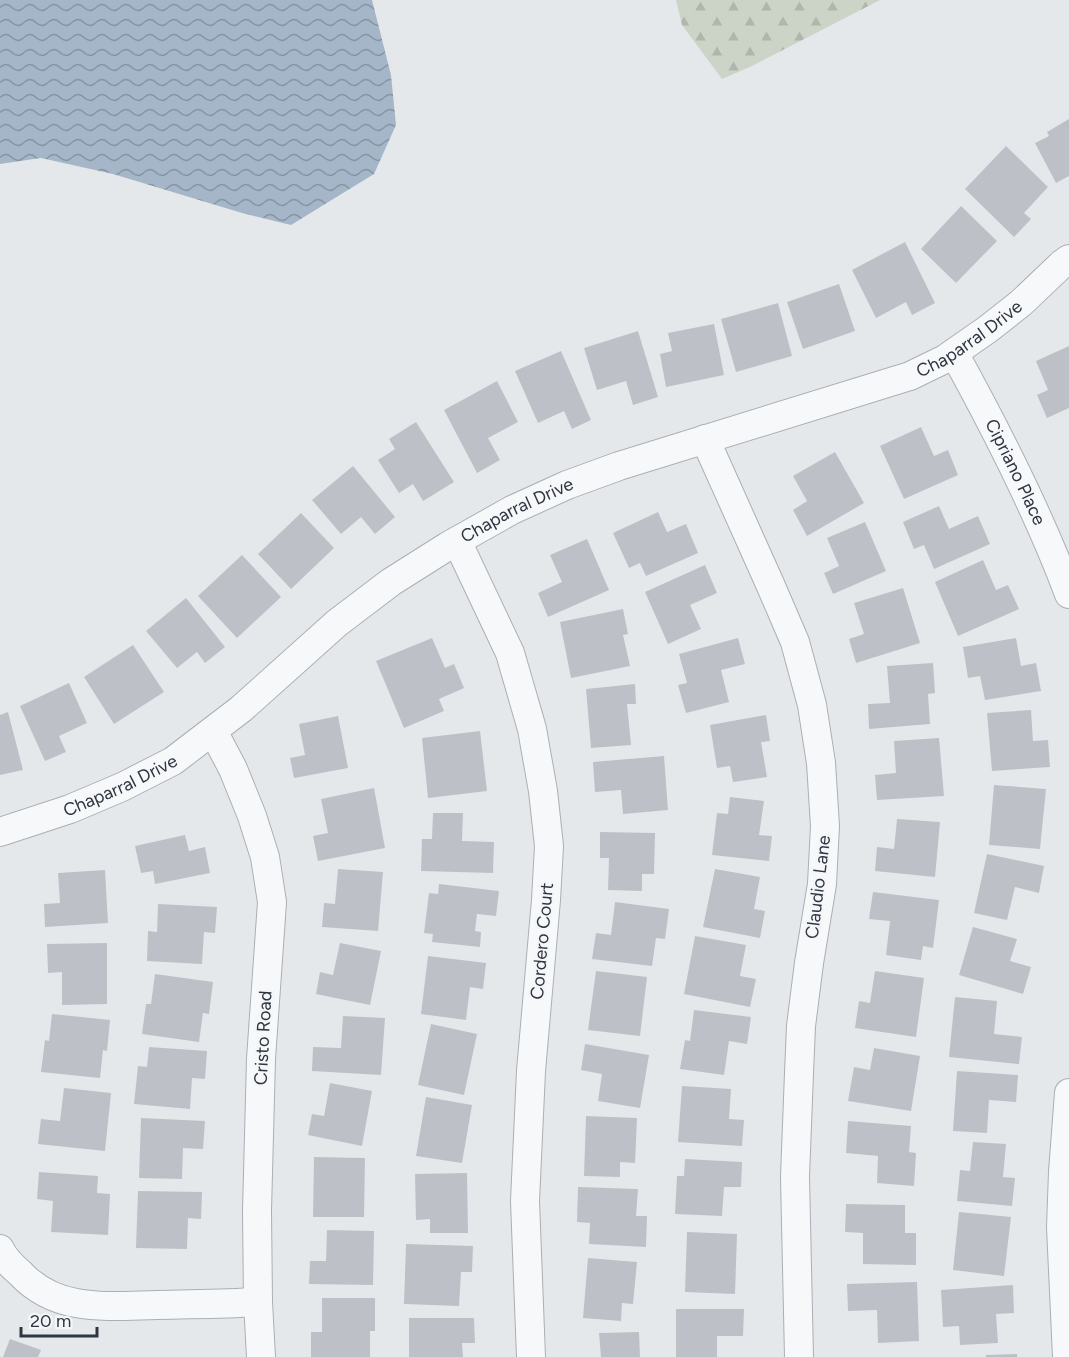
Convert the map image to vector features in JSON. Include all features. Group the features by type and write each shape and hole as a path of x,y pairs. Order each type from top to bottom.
{"street":[{"name":"Chaparral Drive","path":"0,832 70,809 122,787 173,760 241,709 337,622 392,582 512,510 567,485 619,466 910,376 945,359 988,329 1021,303 1069,259"},
{"name":"Cipriano Place","path":"954,352 1009,458 1069,594"},
{"name":"Claudio Lane","path":"705,439 795,642 812,705 821,763 825,826 822,884 801,1026 795,1176 799,1357"},
{"name":"Cordero Court","path":"457,541 510,654 532,729 543,791 549,846 531,1071 525,1201 531,1357"},
{"name":"Cristo Road","path":"213,731 252,816 265,857 272,902 261,1059 257,1211 261,1357"},
{"path":"1067,1357 1061,1227 1069,1093"},
{"path":"0,1249 3,1256 27,1281 50,1296 75,1303 103,1306 258,1302"}],"green space":[{"path":"676,0 880,0 722,79 682,25"}],"water":[{"path":"0,0 372,0 391,75 396,125 374,174 291,225 242,213 113,174 41,158 0,164"}],"building":[{"path":"1069,119 1069,176 1056,183 1035,143 1049,136 1047,132"},
{"path":"1006,146 1048,187 1024,213 1031,219 1014,237 965,189"},
{"path":"961,206 997,241 956,283 921,249"},
{"path":"905,242 935,303 912,315 906,302 876,318 852,270"},
{"path":"839,284 855,331 803,349 787,302"},
{"path":"778,303 792,356 736,372 721,319"},
{"path":"714,324 724,375 666,387 660,354 672,351 668,333"},
{"path":"638,331 658,397 633,405 626,381 597,390 584,348"},
{"path":"1069,346 1069,408 1047,418 1037,395 1048,390 1036,361"},
{"path":"561,351 591,420 572,429 564,411 538,423 515,371"},
{"path":"497,381 518,422 488,438 500,460 477,473 444,410"},
{"path":"416,422 454,482 423,501 413,484 399,493 378,460 395,449 389,439"},
{"path":"921,427 934,456 948,450 958,475 904,499 880,446"},
{"path":"835,452 864,503 807,536 793,510 807,501 793,476"},
{"path":"353,466 395,517 375,534 361,517 341,534 312,500"},
{"path":"939,506 949,529 978,516 990,544 934,569 924,545 914,549 903,522"},
{"path":"658,512 667,532 686,524 698,553 646,576 640,563 629,568 613,533"},
{"path":"301,513 334,548 291,589 258,554"},
{"path":"865,522 886,571 833,594 824,573 839,566 827,538"},
{"path":"587,539 609,590 548,617 538,593 562,582 550,555"},
{"path":"242,555 281,597 237,638 198,596"},
{"path":"983,560 996,590 1008,585 1019,609 958,636 935,582"},
{"path":"705,565 717,593 690,605 701,629 668,644 645,592"},
{"path":"903,588 920,643 856,663 849,639 864,634 854,603"},
{"path":"186,598 225,647 205,663 197,652 177,668 146,631"},
{"path":"623,609 628,634 623,635 630,666 571,678 560,622"},
{"path":"432,638 445,668 454,664 464,688 439,699 444,711 404,728 376,661"},
{"path":"738,638 745,664 721,670 729,702 686,713 678,685 687,683 679,654"},
{"path":"1016,638 1021,666 1036,663 1041,691 985,700 980,676 968,678 963,647"},
{"path":"133,645 164,692 114,724 84,677"},
{"path":"933,663 935,693 928,694 930,724 869,729 868,704 890,703 887,666"},
{"path":"69,683 87,723 59,736 66,752 45,761 20,706"},
{"path":"635,684 636,704 627,704 631,745 591,748 586,689"},
{"path":"1031,710 1033,741 1048,740 1050,767 992,771 987,713"},
{"path":"8,712 23,770 0,775 0,715"},
{"path":"766,715 770,741 761,742 767,777 733,782 730,766 717,768 710,725"},
{"path":"338,716 348,768 294,778 290,758 305,755 299,724"},
{"path":"480,731 487,791 428,798 422,738"},
{"path":"939,738 944,796 877,800 875,775 896,773 894,741"},
{"path":"664,756 668,810 623,814 621,790 595,792 593,762"},
{"path":"994,785 1046,789 1040,849 989,845"},
{"path":"374,788 385,848 318,861 313,836 328,833 321,799"},
{"path":"730,797 764,801 759,835 772,836 769,861 712,855 717,813 728,814"},
{"path":"433,813 463,813 462,841 494,842 493,873 421,871 422,839 432,839"},
{"path":"897,819 940,822 935,877 875,871 877,847 894,849"},
{"path":"600,832 655,833 654,874 642,874 642,891 608,890 609,858 600,858"},
{"path":"185,835 189,851 205,847 210,873 155,884 153,871 141,873 135,846"},
{"path":"987,854 1044,866 1039,893 1015,887 1007,920 974,913"},
{"path":"338,869 383,872 378,931 322,927 324,903 335,904"},
{"path":"715,869 760,877 754,909 765,911 760,938 703,927"},
{"path":"105,870 108,923 45,927 44,904 60,903 58,873"},
{"path":"439,884 499,891 496,916 477,914 475,931 481,932 480,947 432,942 433,934 424,933 429,893 438,894"},
{"path":"873,892 939,900 933,948 923,946 921,960 886,955 890,921 869,919"},
{"path":"615,902 669,909 665,939 656,938 652,966 592,959 596,933 611,935"},
{"path":"158,904 217,907 215,933 204,932 202,964 147,961 148,931 157,932"},
{"path":"973,927 1017,939 1010,961 1031,967 1023,994 959,975"},
{"path":"695,936 746,945 740,976 756,979 750,1007 684,994"},
{"path":"107,943 107,1004 62,1005 62,972 48,973 47,944"},
{"path":"340,943 381,951 370,1005 316,994 320,972 333,975"},
{"path":"428,956 486,963 483,989 470,987 466,1020 421,1014"},
{"path":"596,971 647,977 640,1036 588,1030"},
{"path":"875,971 924,978 916,1037 855,1028 859,1001 870,1003"},
{"path":"155,974 213,982 209,1014 203,1013 199,1042 142,1034 146,1004 151,1004"},
{"path":"955,997 997,1001 994,1034 1022,1037 1019,1064 949,1057"},
{"path":"694,1010 751,1017 747,1044 729,1041 724,1075 680,1069 685,1040 690,1041"},
{"path":"52,1014 110,1020 107,1051 103,1050 100,1078 41,1072 45,1040 49,1041"},
{"path":"343,1016 385,1018 381,1075 312,1071 313,1047 341,1048"},
{"path":"431,1024 477,1034 464,1095 418,1085"},
{"path":"585,1044 649,1055 640,1108 598,1101 602,1074 581,1070"},
{"path":"149,1047 207,1051 205,1079 192,1078 190,1109 134,1104 138,1066 147,1067"},
{"path":"874,1048 920,1056 911,1111 848,1101 854,1067 870,1070"},
{"path":"957,1071 1018,1075 1016,1102 989,1100 987,1133 953,1131"},
{"path":"330,1083 372,1091 362,1146 308,1135 312,1114 324,1116"},
{"path":"682,1086 731,1089 729,1119 744,1120 742,1146 678,1142"},
{"path":"64,1088 111,1093 105,1151 38,1144 41,1119 60,1121"},
{"path":"426,1097 472,1105 462,1163 416,1156"},
{"path":"586,1116 637,1118 635,1163 620,1162 620,1177 584,1176"},
{"path":"141,1118 205,1121 203,1149 183,1148 182,1179 139,1178"},
{"path":"848,1121 911,1126 909,1152 916,1153 914,1186 877,1183 878,1156 846,1153"},
{"path":"973,1142 1006,1144 1003,1177 1015,1178 1012,1206 957,1201 960,1170 970,1171"},
{"path":"314,1157 365,1158 364,1217 313,1217"},
{"path":"685,1159 742,1162 741,1187 724,1187 722,1216 675,1214 677,1176 684,1176"},
{"path":"39,1172 98,1176 97,1193 110,1194 108,1235 51,1232 53,1201 37,1199"},
{"path":"467,1173 468,1233 430,1233 430,1219 416,1220 415,1174"},
{"path":"578,1187 638,1189 636,1216 647,1216 646,1247 589,1244 590,1223 577,1222"},
{"path":"138,1191 202,1192 201,1219 188,1218 187,1249 136,1248"},
{"path":"846,1204 905,1205 905,1233 916,1233 916,1265 863,1264 863,1233 845,1232"},
{"path":"959,1212 1011,1217 1004,1276 953,1270"},
{"path":"327,1230 374,1231 373,1285 309,1284 310,1261 326,1261"},
{"path":"687,1232 737,1234 735,1294 685,1292"},
{"path":"406,1244 473,1246 472,1272 461,1272 459,1306 404,1304"},
{"path":"588,1258 637,1262 633,1304 622,1303 621,1321 583,1318"},
{"path":"917,1282 919,1341 878,1343 877,1310 848,1311 847,1284"},
{"path":"1013,1285 1014,1313 996,1314 998,1343 960,1345 959,1326 943,1327 941,1290"},
{"path":"322,1298 375,1298 375,1331 370,1331 370,1357 311,1357 311,1332 322,1332"},
{"path":"676,1309 744,1309 743,1336 717,1336 717,1357 676,1357"},
{"path":"409,1318 474,1318 475,1343 462,1343 463,1357 409,1357"},
{"path":"639,1332 640,1357 601,1357 599,1333"},
{"path":"10,1339 41,1350 38,1357 3,1357"},
{"path":"1017,1354 1017,1357 986,1357 986,1355"}]}
